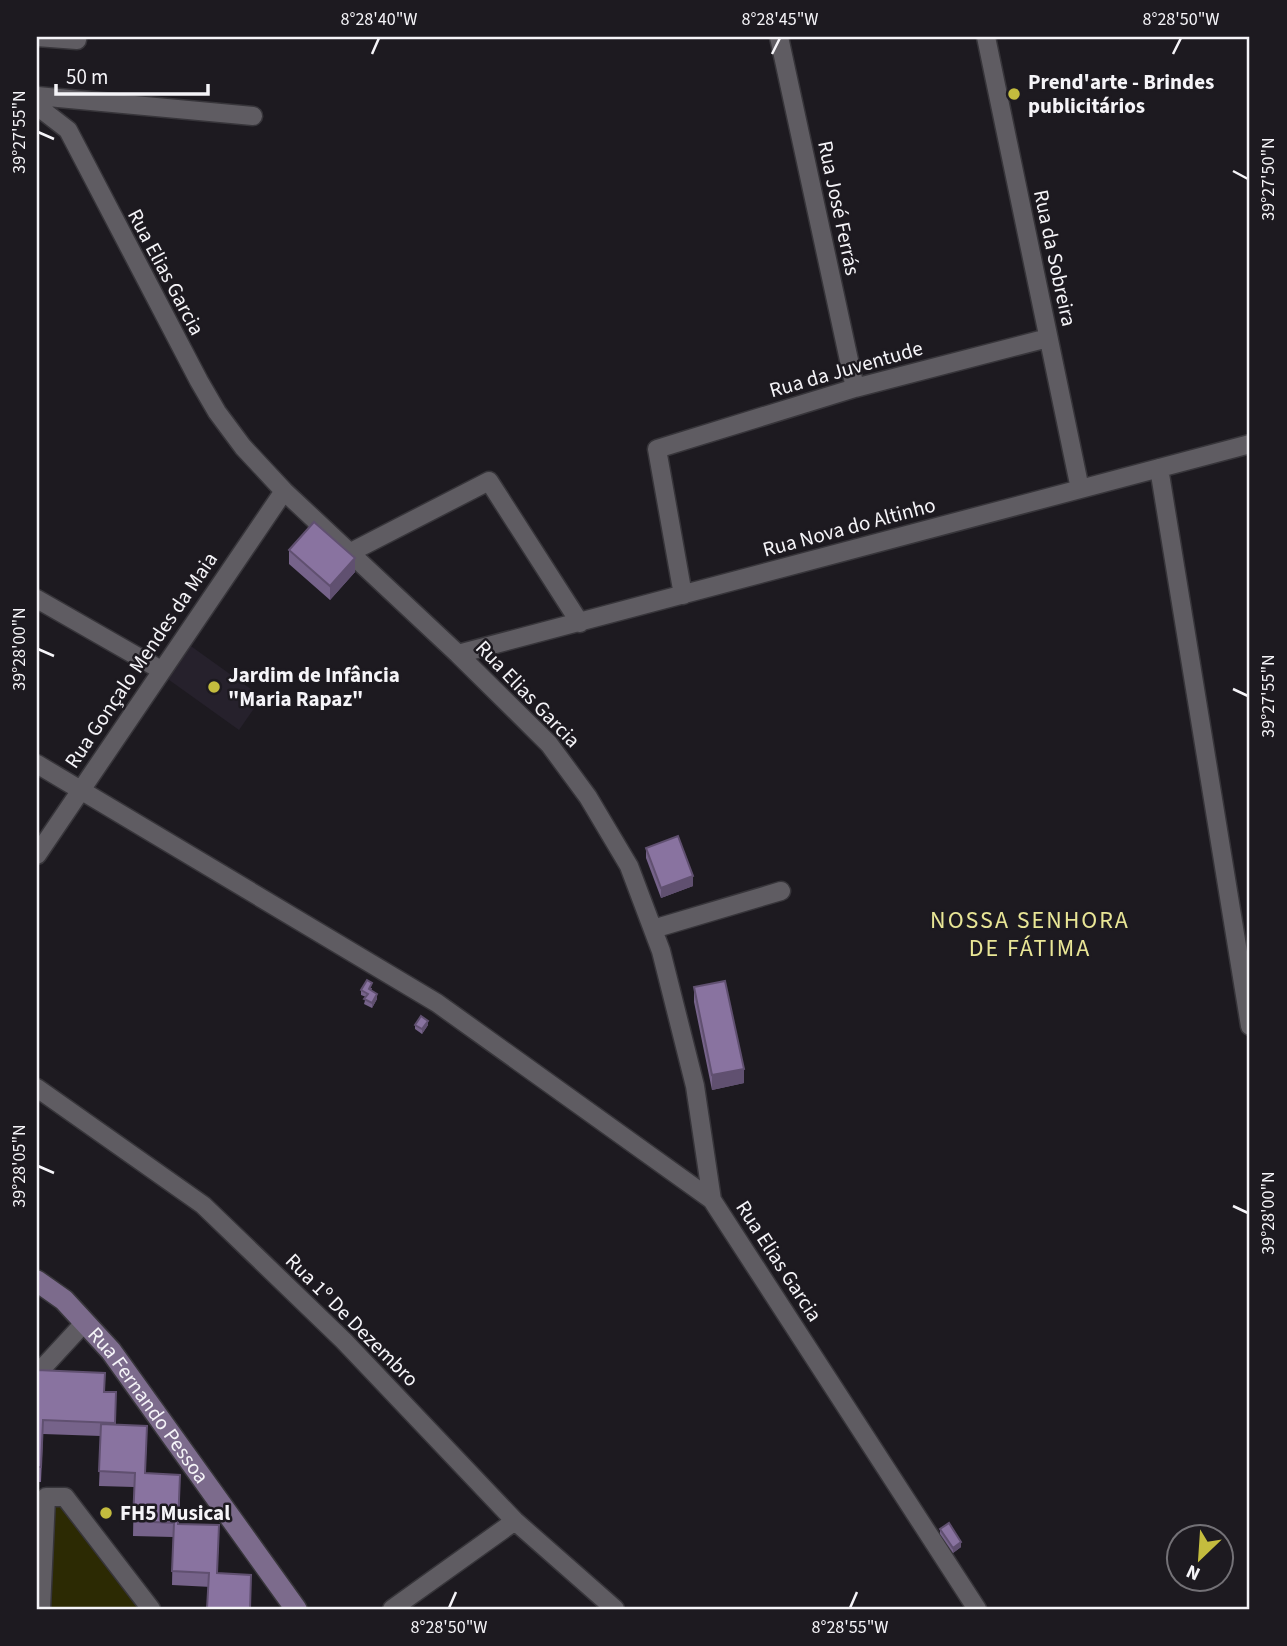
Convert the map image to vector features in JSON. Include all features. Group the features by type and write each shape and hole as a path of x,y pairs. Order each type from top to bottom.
{"street":[{"path":"37,37 77,40"},
{"name":"Rua José Ferrás","path":"779,37 855,388"},
{"name":"Rua da Sobreira","path":"986,37 1080,489"},
{"path":"37,96 253,116"},
{"name":"Rua Elias Garcia","path":"37,106 68,130 217,412 243,447 285,491 549,744 588,797 629,866 662,951 695,1086 712,1200 977,1609"},
{"name":"Rua da Juventude","path":"682,595 657,449 855,388 1048,338"},
{"name":"Rua Nova do Altinho","path":"458,654 1250,444"},
{"path":"1159,468 1250,1026"},
{"path":"351,552 489,481 580,623"},
{"name":"Rua Gonçalo Mendes da Maia","path":"37,855 285,491"},
{"path":"37,598 162,670"},
{"path":"37,764 437,1003 712,1200"},
{"path":"653,929 781,891"},
{"name":"Rua 1º De Dezembro","path":"37,1088 203,1205 344,1341 515,1521 615,1609"},
{"name":"Rua Fernando Pessoa","path":"37,1281 64,1300 110,1351 296,1609"},
{"path":"37,1374 85,1322"},
{"path":"41,1609 46,1497 65,1497 151,1609"},
{"path":"391,1609 515,1521"}],"shaded area":[{"name":"Jardim de Infância \"Maria Rapaz\"","path":"188,644 262,697 239,730 165,677"},
{"path":"50,1504 66,1505 146,1609 45,1609"}],"building":[{"path":"314,522 355,558 330,586 289,550"},
{"path":"678,836 693,876 661,888 646,848"},
{"path":"367,980 372,983 369,989 377,994 372,1003 364,999 368,994 361,990"},
{"path":"725,981 744,1069 712,1075 694,987"},
{"path":"421,1016 428,1021 422,1029 415,1025"},
{"path":"37,1370 105,1373 104,1392 116,1392 115,1423 43,1420 41,1467 37,1467"},
{"path":"101,1424 147,1426 145,1473 180,1475 178,1524 219,1525 217,1573 251,1575 250,1609 207,1609 209,1573 172,1571 174,1523 133,1521 135,1473 99,1471"},
{"path":"949,1523 961,1542 953,1548 940,1529"}],"place":[{"name":"Prend'arte - Brindes publicitários","path":"1014,94"},
{"name":"Jardim de Infância \"Maria Rapaz\"","path":"214,687"},
{"name":"FH5 Musical","path":"106,1513"}],"district":[{"name":"NOSSA SENHORA DE FÁTIMA","path":"1030,934"}]}
